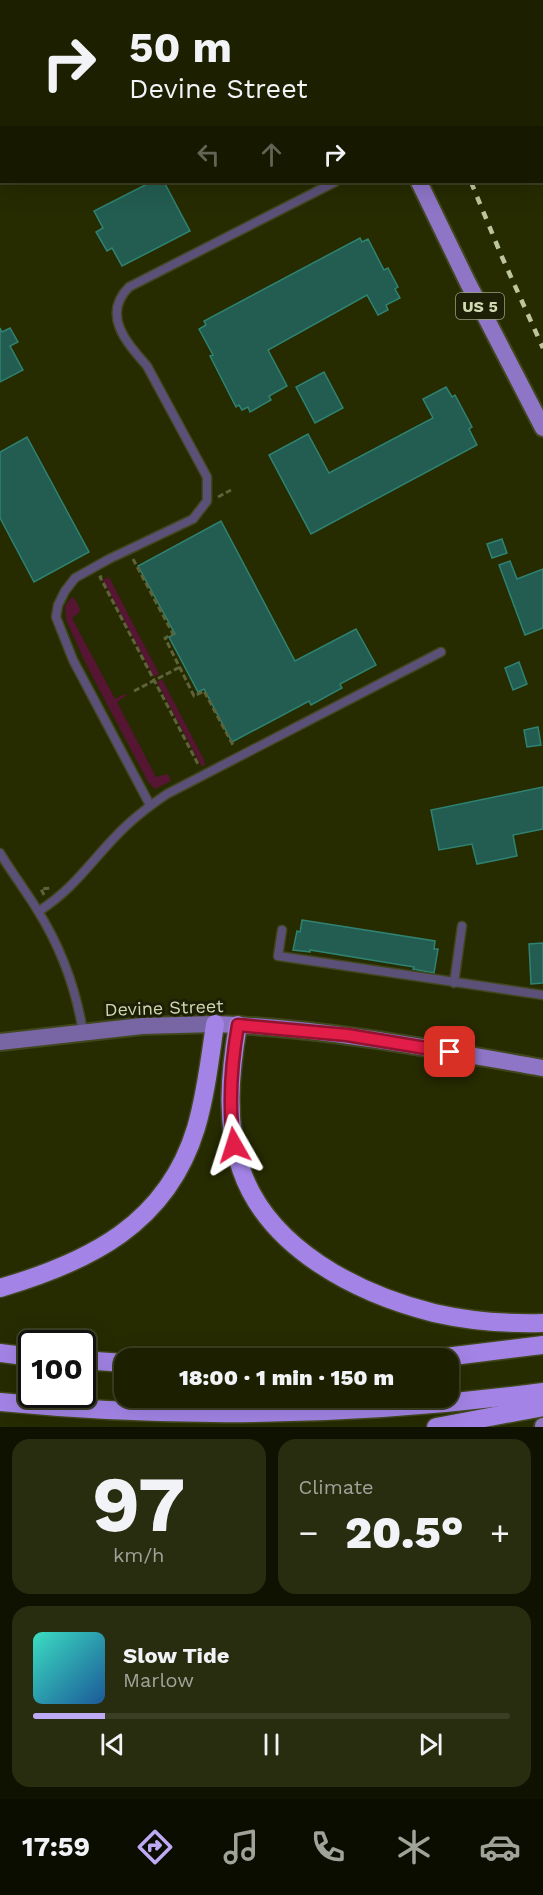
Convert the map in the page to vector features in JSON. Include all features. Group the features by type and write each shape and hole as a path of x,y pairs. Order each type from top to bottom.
{"highway":[{"path":"0,1288 50,1272 89,1255 125,1232 154,1204 178,1170 193,1137 203,1096 214,1024"},
{"path":"238,1025 232,1055 231,1101 234,1145 249,1188 279,1229 305,1253 332,1272 361,1287 395,1300 445,1315 498,1322 539,1323"},
{"path":"459,1355 537,1346"},
{"path":"0,1353 18,1355"},
{"path":"96,1361 114,1362"},
{"path":"436,1427 518,1404 543,1392"},
{"path":"0,1402 110,1411 235,1414 518,1404 543,1407"}],"main road":[{"name":"US 5","path":"419,183 543,428"},
{"name":"Devine Street","path":"0,1042 142,1026 238,1025 347,1035 543,1068"}],"lane":[{"path":"150,805 73,660 56,617 61,598 75,578 193,519 207,501 207,477 147,366 118,325 116,308 124,292 136,283 333,183"},
{"path":"39,911 70,888 125,827 150,805 167,794 441,652"},
{"path":"0,853 39,911 68,971 78,1004 83,1032"},
{"path":"454,983 462,926"},
{"path":"282,930 279,956 543,995"}],"path":[{"path":"133,559 173,634 165,638 194,696 204,691 237,757"},
{"path":"134,691 180,667"}],"shaded area":[{"path":"109,577 159,674 154,677 103,580"},
{"path":"72,597 80,609 79,613 72,618 115,699 127,695 117,702 156,777 168,774 171,781 155,789 148,782 86,664 66,620 65,606"},
{"path":"162,679 204,760 205,764 202,767 157,682"}],"building":[{"path":"149,183 165,183 190,231 122,266 112,248 107,251 96,232 103,228 94,211"},
{"path":"360,238 362,242 368,239 384,270 388,268 398,287 395,289 400,298 386,305 388,310 378,315 367,295 268,350 287,386 269,396 271,400 250,412 248,407 242,410 239,405 236,407 199,329 206,325 204,321"},
{"path":"0,328 2,332 10,328 18,342 10,346 23,370 0,382"},
{"path":"324,372 343,408 315,423 296,387"},
{"path":"446,387 452,397 455,395 472,427 469,429 477,445 311,534 269,455 308,434 329,473 433,418 423,399"},
{"path":"27,437 89,552 34,582 0,518 0,452"},
{"path":"221,521 295,661 356,629 376,665 340,684 342,688 311,705 309,701 232,742 204,689 198,692 169,637 175,634 138,566"},
{"path":"502,539 507,553 492,558 487,544"},
{"path":"510,561 517,579 543,569 543,628 525,635 499,565"},
{"path":"519,662 527,684 513,690 505,668"},
{"path":"538,727 541,745 527,747 524,730"},
{"path":"543,787 543,829 513,835 517,856 477,864 472,844 439,850 431,810"},
{"path":"302,920 435,941 434,949 438,949 434,973 413,969 414,967 310,950 310,952 293,950"},
{"path":"543,943 543,983 531,984 529,944"}],"railway":[{"path":"471,183 543,348"}],"route":[{"path":"234,1145 231,1101 232,1055 238,1025 310,1030 450,1052"}]}
